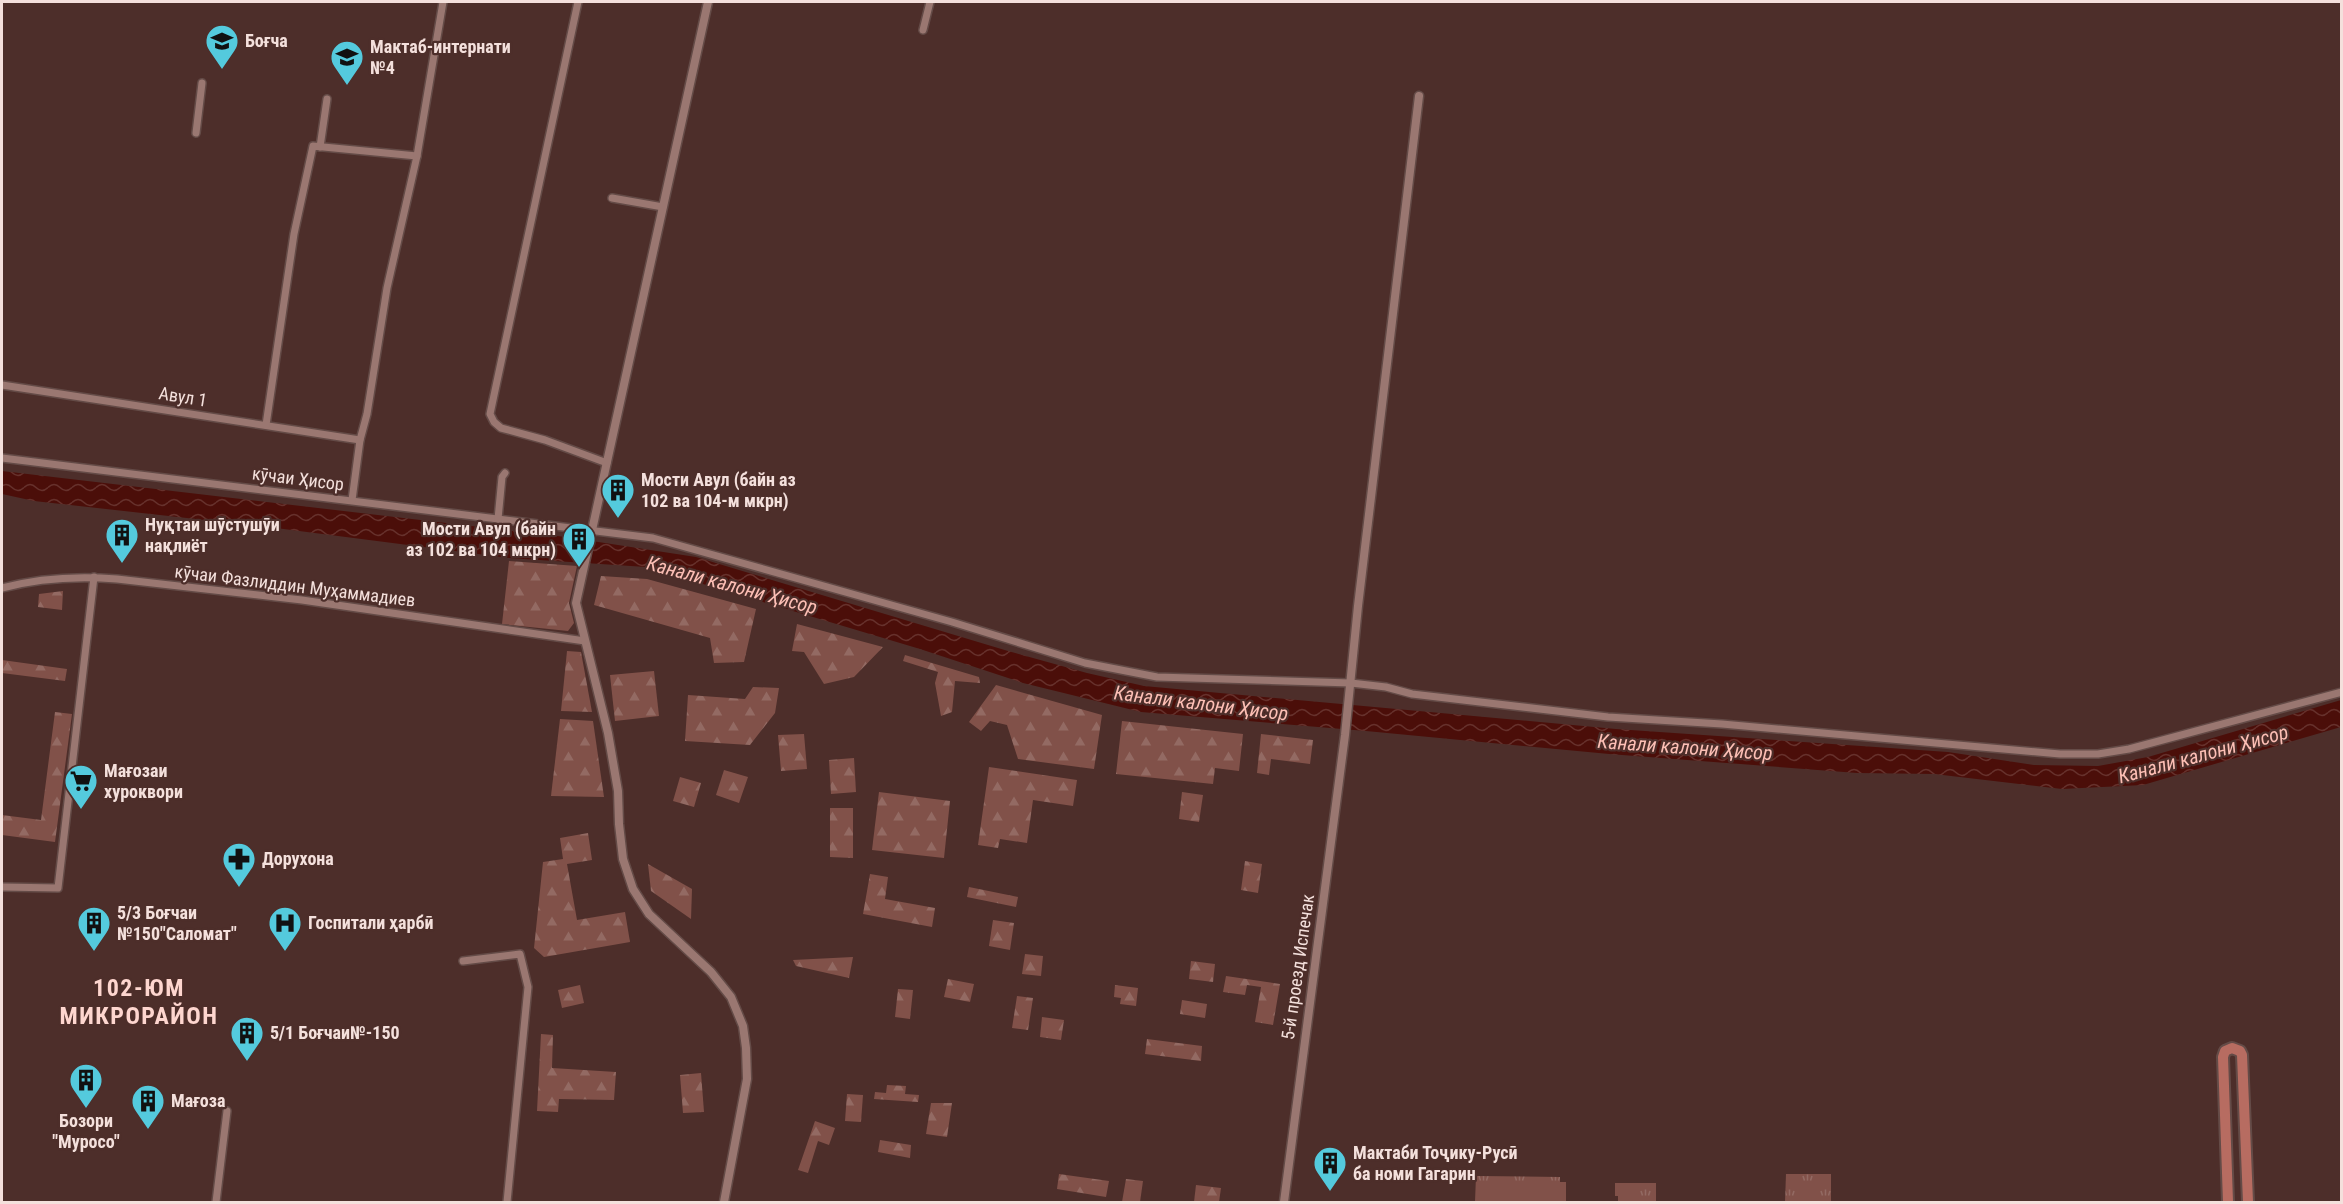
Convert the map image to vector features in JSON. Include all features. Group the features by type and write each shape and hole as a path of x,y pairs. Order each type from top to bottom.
{"main road":[{"path":"2228,1203 2223,1057 2229,1048 2242,1052 2248,1203"},
{"path":"2225,1122 2246,1120"}],"street":[{"path":"352,500 360,440 367,414 387,288 417,156 442,2"},
{"path":"578,2 490,414 501,428 545,440 607,463"},
{"path":"708,2 576,603 608,733 618,791 623,859 633,889 650,914 711,972 731,997 743,1026 747,1079 724,1203"},
{"path":"922,30 930,2"},
{"path":"196,133 202,83"},
{"name":"5-й проезд Испечак","path":"1284,1203 1350,694 1419,96"},
{"path":"320,147 327,99"},
{"path":"266,425 294,234 313,146 417,156"},
{"path":"612,198 663,207"},
{"name":"Авул 1","path":"2,385 360,440"},
{"name":"кӯчаи Ҳисор","path":"2,458 653,538 952,622 1095,665 1157,677 1350,683 1386,687 1412,694 1608,717 1744,725 2060,754 2098,754 2129,749 2342,692"},
{"path":"498,519 502,477 505,474"},
{"path":"2,886 58,888 94,577"},
{"name":"кӯчаи Фазлиддин Муҳаммадиев","path":"2,588 55,579 94,577 302,600 585,641"},
{"path":"463,961 520,954 528,987 507,1203"},
{"path":"216,1203 227,1111"}],"green space":[{"path":"509,561 577,566 569,603 574,623 568,631 502,624"},
{"path":"601,576 647,579 756,609 744,662 714,663 710,638 594,605"},
{"path":"63,591 62,610 38,607 39,594"},
{"path":"797,624 883,647 854,677 824,684 804,652 792,651"},
{"path":"567,651 581,652 592,712 561,711"},
{"path":"905,655 979,677 980,683 955,681 952,712 941,716 935,683 938,672 903,661"},
{"path":"2,660 67,669 65,681 2,673"},
{"path":"654,671 659,716 615,721 610,675"},
{"path":"996,685 1102,715 1094,769 1018,759 1007,725 990,721 981,731 969,722"},
{"path":"753,687 779,688 775,713 750,745 685,741 688,695 745,699"},
{"path":"55,712 72,714 55,842 2,835 2,815 41,820"},
{"path":"560,719 593,721 604,797 551,796"},
{"path":"1122,721 1243,734 1239,771 1215,768 1213,784 1116,774"},
{"path":"804,734 807,769 781,771 778,735"},
{"path":"1261,734 1313,740 1310,764 1271,759 1269,775 1257,773"},
{"path":"854,758 856,792 831,794 829,760"},
{"path":"989,767 1077,780 1073,806 1033,800 1027,843 1000,839 998,848 978,845"},
{"path":"724,770 748,777 739,803 716,795"},
{"path":"680,777 701,783 694,807 673,801"},
{"path":"879,792 950,801 944,858 872,850"},
{"path":"1182,792 1203,795 1199,822 1179,819"},
{"path":"830,808 853,808 853,858 830,857"},
{"path":"588,833 592,860 567,864 577,920 625,912 630,942 544,957 534,948 543,862 563,859 560,838"},
{"path":"1245,861 1262,864 1258,893 1241,890"},
{"path":"648,864 692,889 691,919 651,891"},
{"path":"870,874 888,877 885,899 935,908 932,927 863,914"},
{"path":"969,887 1018,897 1016,907 967,897"},
{"path":"993,920 1014,923 1010,950 989,946"},
{"path":"1025,954 1043,956 1041,976 1022,974"},
{"path":"853,957 849,978 796,966 793,960"},
{"path":"1191,961 1215,964 1213,982 1189,979"},
{"path":"1226,976 1280,984 1273,1025 1255,1022 1261,987 1247,985 1245,995 1223,992"},
{"path":"948,979 974,984 970,1002 944,997"},
{"path":"580,985 584,1003 562,1008 558,990"},
{"path":"1115,985 1138,988 1136,1006 1120,1004 1121,998 1114,997"},
{"path":"898,989 913,990 910,1019 895,1017"},
{"path":"1017,996 1033,998 1028,1030 1012,1028"},
{"path":"1182,1000 1207,1004 1205,1018 1180,1014"},
{"path":"1042,1017 1064,1020 1061,1040 1040,1037"},
{"path":"541,1034 553,1035 552,1068 616,1072 614,1100 559,1099 558,1112 537,1111"},
{"path":"1147,1039 1202,1046 1201,1061 1145,1054"},
{"path":"701,1073 704,1112 683,1113 680,1075"},
{"path":"887,1085 906,1086 905,1094 919,1095 918,1102 874,1099 875,1092 886,1093"},
{"path":"847,1094 863,1095 861,1122 845,1121"},
{"path":"931,1103 952,1103 947,1137 926,1134"},
{"path":"815,1121 835,1128 829,1145 818,1141 808,1173 798,1170"},
{"path":"880,1140 911,1145 910,1158 878,1152"},
{"path":"1059,1174 1109,1181 1106,1197 1057,1189"},
{"path":"1786,1174 1831,1174 1831,1202 1785,1202"},
{"path":"1476,1176 1560,1177 1560,1183 1485,1182 1484,1202 1475,1202"},
{"path":"1126,1179 1143,1181 1140,1202 1122,1202"},
{"path":"1484,1182 1566,1182 1566,1202 1484,1202"},
{"path":"1615,1183 1656,1183 1656,1202 1618,1202 1618,1196 1615,1196"},
{"path":"1196,1185 1221,1188 1219,1202 1194,1202"}],"water":[{"name":"Канали калони Ҳисор","path":"2,471 566,537 696,557 1008,651 1144,686 1616,729 1948,752 2034,765 2098,766 2148,757 2341,700 2341,727 2143,785 2062,789 1934,774 1857,773 1609,754 1141,712 1023,683 920,649 646,567 509,558 268,527 34,501 2,494"}],"place":[{"name":"Боғча","path":"222,70"},
{"name":"Мактаб-интернати №4","path":"347,86"},
{"name":"Мости Авул (байн аз 102 ва 104-м мкрн)","path":"618,519"},
{"name":"Нуқтаи шӯстушӯи нақлиёт","path":"122,564"},
{"name":"Мости Авул (байн аз 102 ва 104 мкрн)","path":"579,568"},
{"name":"Мағозаи хуроквори","path":"81,810"},
{"name":"Дорухона","path":"239,888"},
{"name":"5/3 Боғчаи №150\"Саломат\"","path":"94,952"},
{"name":"Госпитали ҳарбӣ","path":"285,952"},
{"name":"5/1 Боғчаи№-150","path":"247,1062"},
{"name":"Бозори \"Муросо\"","path":"86,1109"},
{"name":"Мағоза","path":"148,1130"},
{"name":"Мактаби Тоҷику-Русӣ ба номи Гагарин","path":"1330,1192"}],"district":[{"name":"102-ЮМ МИКРОРАЙОН","path":"139,1002"}]}
